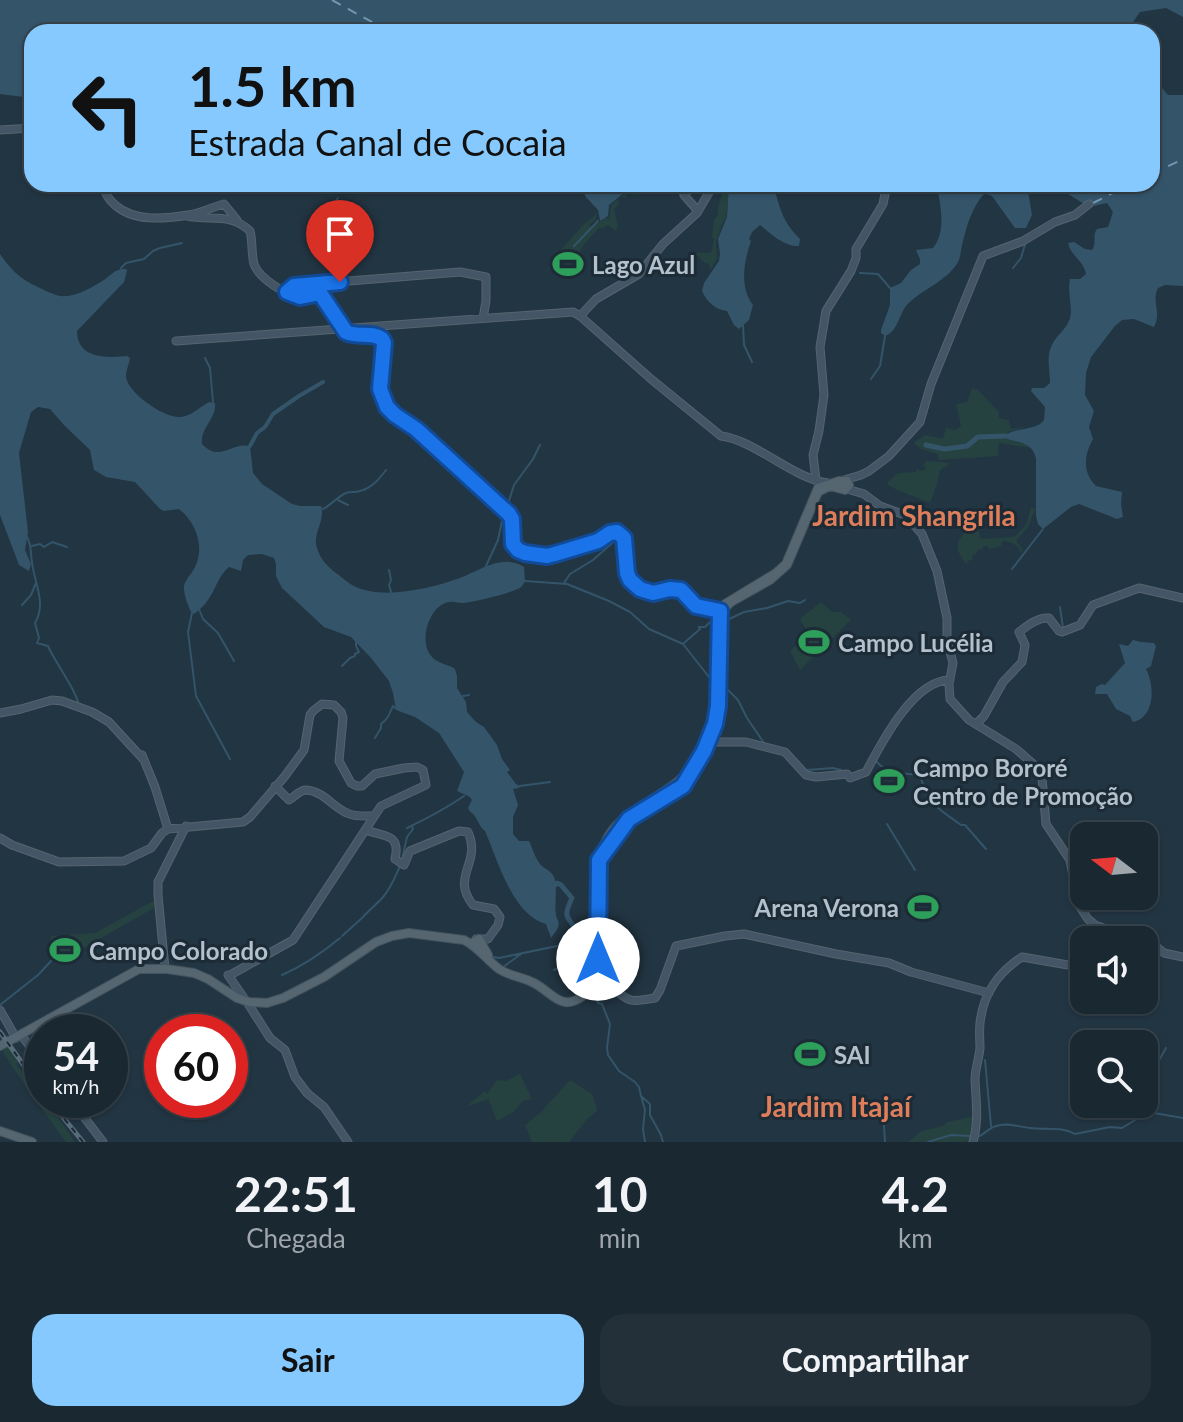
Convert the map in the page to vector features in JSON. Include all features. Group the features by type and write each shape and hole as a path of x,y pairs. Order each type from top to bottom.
{"main road":[{"path":"0,1046 136,970 190,972 242,998 267,1003 324,977 376,942 409,933 479,941 493,963 504,972 533,982 562,1001 571,1001 582,994 596,982 602,855 632,814 683,786 708,742 717,700 719,612 725,604 786,564 834,485"},
{"path":"0,1134 17,1142"},
{"path":"0,1134 32,1142"}],"street":[{"path":"0,130 24,128"},
{"path":"105,192 128,214 239,222"},
{"path":"687,192 684,195 698,211"},
{"path":"580,316 590,304 639,274 663,244 698,211 709,192"},
{"path":"834,485 813,455 824,395 820,347 826,311 851,271 856,249 883,204 885,192"},
{"path":"187,216 224,204 248,229 257,270 277,287 300,297 321,294 342,329 351,335 371,334 382,339 380,389 387,407 416,429 506,511 512,519 513,544 518,550 547,556 617,532 624,538 625,567 632,583 650,593 681,590 696,606 719,612"},
{"path":"834,485 869,471 889,456 920,422 931,384 983,256 1023,241 1055,222 1075,215 1089,204"},
{"path":"277,287 457,272 486,277 483,318"},
{"path":"287,292 294,286"},
{"path":"176,341 573,312 721,436 867,496 880,506 905,515 922,534 936,567 953,663 950,699 966,717 1021,752 1039,769 1046,824 1070,860 1079,907 1097,926"},
{"path":"976,724 984,716 1003,682 1022,662 1025,645 1019,632 1036,621 1051,620 1061,632 1077,627 1093,605 1141,588 1183,598"},
{"path":"708,742 746,742 785,752 805,775 864,774 908,706 937,681 950,680"},
{"path":"0,712 58,700 92,712 113,724 141,756 158,796 166,828"},
{"path":"0,838 57,862 124,861 151,848 166,828 243,822 304,750 310,715 325,703 334,705 343,718 339,761 354,785 362,786 378,774 420,768 425,773 426,785 386,803 373,816 293,940 232,975 242,998 270,1038 285,1050 294,1076 307,1093 324,1107 348,1142"},
{"path":"275,786 290,800 304,791 323,796 348,814 373,816"},
{"path":"361,817 367,828 393,840 395,859 404,865 410,851 459,831 468,832 471,859 463,887 465,894 473,905 494,909 500,921 479,941"},
{"path":"165,969 158,882 186,826"},
{"path":"596,982 606,983 631,1001 656,997 676,946 741,933 889,963 989,993"},
{"path":"1158,947 1164,953 1183,957"},
{"path":"974,1138 979,1026 989,993 1000,974 1022,957 1070,964"},
{"path":"0,1010 24,1042"},
{"path":"85,1118 103,1142"}],"green space":[{"path":"722,192 728,192 726,218 716,242 717,259 710,270 709,264 690,253 711,253"},
{"path":"620,198 614,209 618,226 616,231 608,225 602,229 600,227 579,254 563,253 543,275 583,225 598,213 589,225 591,228 605,218 609,219 611,205"},
{"path":"972,388 978,390 999,412 999,418 1009,420 1011,429 1029,426 1008,432 1007,439 1032,448 999,443 998,456 939,460 938,454 915,444 925,435 943,439 946,428 955,430 961,426 956,404 967,402"},
{"path":"926,461 951,463 940,470 930,503 888,485 898,473 925,470"},
{"path":"1031,508 1035,509 1028,527 1016,541 1023,550 1021,553 1014,544 1002,541 1001,546 977,550 972,555 973,560 967,561 968,565 962,559 958,542 965,533 978,526 980,539 1014,537 1026,525"},
{"name":"Campo Lucélia","path":"821,602 832,612 841,612 851,620 800,670 790,651 808,633 800,619"},
{"path":"153,901 154,908 57,963 50,950 51,936 95,933"},
{"path":"9,1046 24,1074 24,1084 4,1054 3,1050"},
{"path":"520,1074 532,1099 523,1101 513,1112 497,1121 488,1099 466,1107 485,1091 487,1094 497,1080 506,1081"},
{"path":"570,1080 592,1094 596,1112 569,1142 532,1142 525,1125"},
{"path":"975,1116 971,1142 908,1142 922,1131"},
{"path":"48,1118 59,1118 75,1142 66,1142"}],"water":[{"path":"0,0 1183,0 1183,17 1166,8 1140,12 1132,24 24,24 24,97 0,94"},
{"path":"1160,86 1168,95 1183,95 1183,286 1165,285 1158,288 1154,327 1134,319 1122,320 1115,326 1091,357 1086,373 1085,395 1094,411 1089,427 1093,439 1086,457 1088,475 1096,486 1122,492 1123,517 1117,519 1079,504 1043,529 1036,516 1034,454 1029,447 1007,439 1005,435 1036,426 1044,420 1045,407 1031,391 1050,383 1050,350 1070,318 1070,279 1080,279 1086,274 1068,243 1074,242 1092,250 1097,229 1108,227 1113,212 1107,203 1089,207 1065,192 1160,192"},
{"path":"625,192 609,205 608,216 600,221 598,210 585,193"},
{"path":"729,192 776,192 785,219 800,239 799,246 789,244 760,225 752,232 744,282 753,305 749,320 739,329 727,311 712,305 702,291 719,261 718,239 727,217"},
{"path":"938,192 1028,192 1032,215 1026,228 1015,228 992,196 983,195 970,217 959,260 942,279 906,306 895,327 885,336 881,330 890,305 890,288 901,283 920,264 916,250 933,248 940,233"},
{"path":"0,254 26,281 62,296 81,292 117,270 126,269 124,282 77,331 82,347 94,355 130,358 126,375 128,383 140,397 166,414 181,417 209,402 215,403 202,444 214,452 250,446 253,473 262,484 292,504 321,506 322,516 316,538 319,553 329,567 352,585 367,591 394,593 449,582 500,562 524,567 525,581 517,589 474,601 442,605 431,617 426,643 433,658 455,669 457,688 466,702 467,712 484,727 497,745 510,770 507,772 520,786 513,789 518,805 513,817 513,834 519,841 529,841 540,864 554,877 559,923 551,938 546,924 534,918 515,898 485,831 468,809 472,800 457,791 464,772 439,733 415,717 396,710 389,681 351,637 324,627 282,588 276,576 274,558 262,554 248,555 243,560 241,571 229,567 206,602 192,613 184,586 198,559 199,543 185,514 179,509 160,509 135,482 106,477 94,470 90,450 50,409 38,407 31,412 19,453 28,532 25,550 31,564 29,571 19,565 0,515"},
{"path":"1133,640 1156,646 1151,666 1146,669 1152,692 1149,708 1146,714 1133,722 1130,716 1116,709 1107,694 1095,694 1096,687 1105,685 1125,663 1119,644 1128,646"}],"waterway":[{"path":"283,192 290,192"},
{"path":"323,233 330,220 326,214 338,198"},
{"path":"574,246 598,221"},
{"path":"1013,268 1021,258 1026,241"},
{"path":"121,268 126,263 144,259 160,248 182,243"},
{"path":"860,273 878,274 890,288"},
{"path":"743,325 744,345 752,362"},
{"path":"871,379 880,366 885,336"},
{"path":"205,358 210,368 213,402"},
{"path":"250,446 273,414 323,382"},
{"path":"945,449 967,446 978,437 1005,436"},
{"path":"506,510 514,485 540,445"},
{"path":"926,445 944,449"},
{"path":"323,509 346,493 368,488 386,470"},
{"path":"338,500 348,505"},
{"path":"486,566 498,540 503,516"},
{"path":"1012,569 1043,529"},
{"path":"27,537 40,600 35,623 39,638 37,643 48,646 78,702"},
{"path":"564,583 570,574 593,560 618,538"},
{"path":"32,546 40,544 44,547 52,542 67,547"},
{"path":"389,570 391,592"},
{"path":"525,581 567,584 609,601 630,612 649,629 683,644 713,679"},
{"path":"22,605 36,583"},
{"path":"723,622 744,612 805,600"},
{"path":"1060,607 1063,628"},
{"path":"199,609 234,661"},
{"path":"192,613 188,632 196,696 230,759"},
{"path":"684,643 699,627 714,622"},
{"path":"342,666 359,652 356,642"},
{"path":"722,684 738,700 764,743"},
{"path":"463,696 469,695"},
{"path":"375,738 393,706 395,708"},
{"path":"877,762 891,771 918,775 933,803 965,825 986,849"},
{"path":"807,770 841,770"},
{"path":"520,786 550,782"},
{"path":"407,828 464,796"},
{"path":"887,824 915,870"},
{"path":"402,859 412,826"},
{"path":"363,917 386,894 400,866"},
{"path":"549,891 557,883 572,898 567,915 577,935"},
{"path":"342,936 362,918"},
{"path":"493,957 562,945 572,935 577,935"},
{"path":"577,936 576,948 588,978"},
{"path":"282,975 340,938"},
{"path":"503,967 521,954"},
{"path":"554,970 575,954"},
{"path":"0,1005 52,960"},
{"path":"594,993 610,1024 608,1055 619,1071 635,1082 641,1096 650,1104 650,1115 663,1142"},
{"path":"1158,1062 1166,1048"},
{"path":"985,1060 991,1126"},
{"path":"641,1096 645,1110 645,1142"},
{"path":"977,1136 1004,1124 1059,1129 1075,1134 1110,1127 1122,1128 1148,1112 1183,1118"},
{"path":"884,1125 885,1142"},
{"path":"928,1142 951,1135 971,1136"}],"ferry route":[{"path":"332,0 376,24"},
{"path":"1160,170 1183,159"},
{"path":"1093,203 1115,192"}],"railway":[{"path":"0,1032 24,1066"},
{"path":"64,1118 83,1142"}],"place":[{"name":"Lago Azul","path":"568,264"},
{"name":"Campo Lucélia","path":"814,642"},
{"name":"Campo Bororé Centro de Promoção","path":"889,781"},
{"name":"Arena Verona","path":"923,907"},
{"name":"Campo Colorado","path":"65,950"},
{"name":"SAI","path":"810,1054"}],"district":[{"name":"Jardim Shangrila","path":"914,515"},
{"name":"Jardim Itajaí","path":"836,1106"}],"route":[{"path":"340,282 294,286 287,292 300,297 320,293 346,332 382,339 380,389 387,407 416,429 509,514 513,544 518,550 550,555 598,541 614,531 623,535 625,567 632,583 650,593 681,590 696,606 720,610 720,687 715,724 704,751 683,786 629,819 599,860 598,959"}]}
